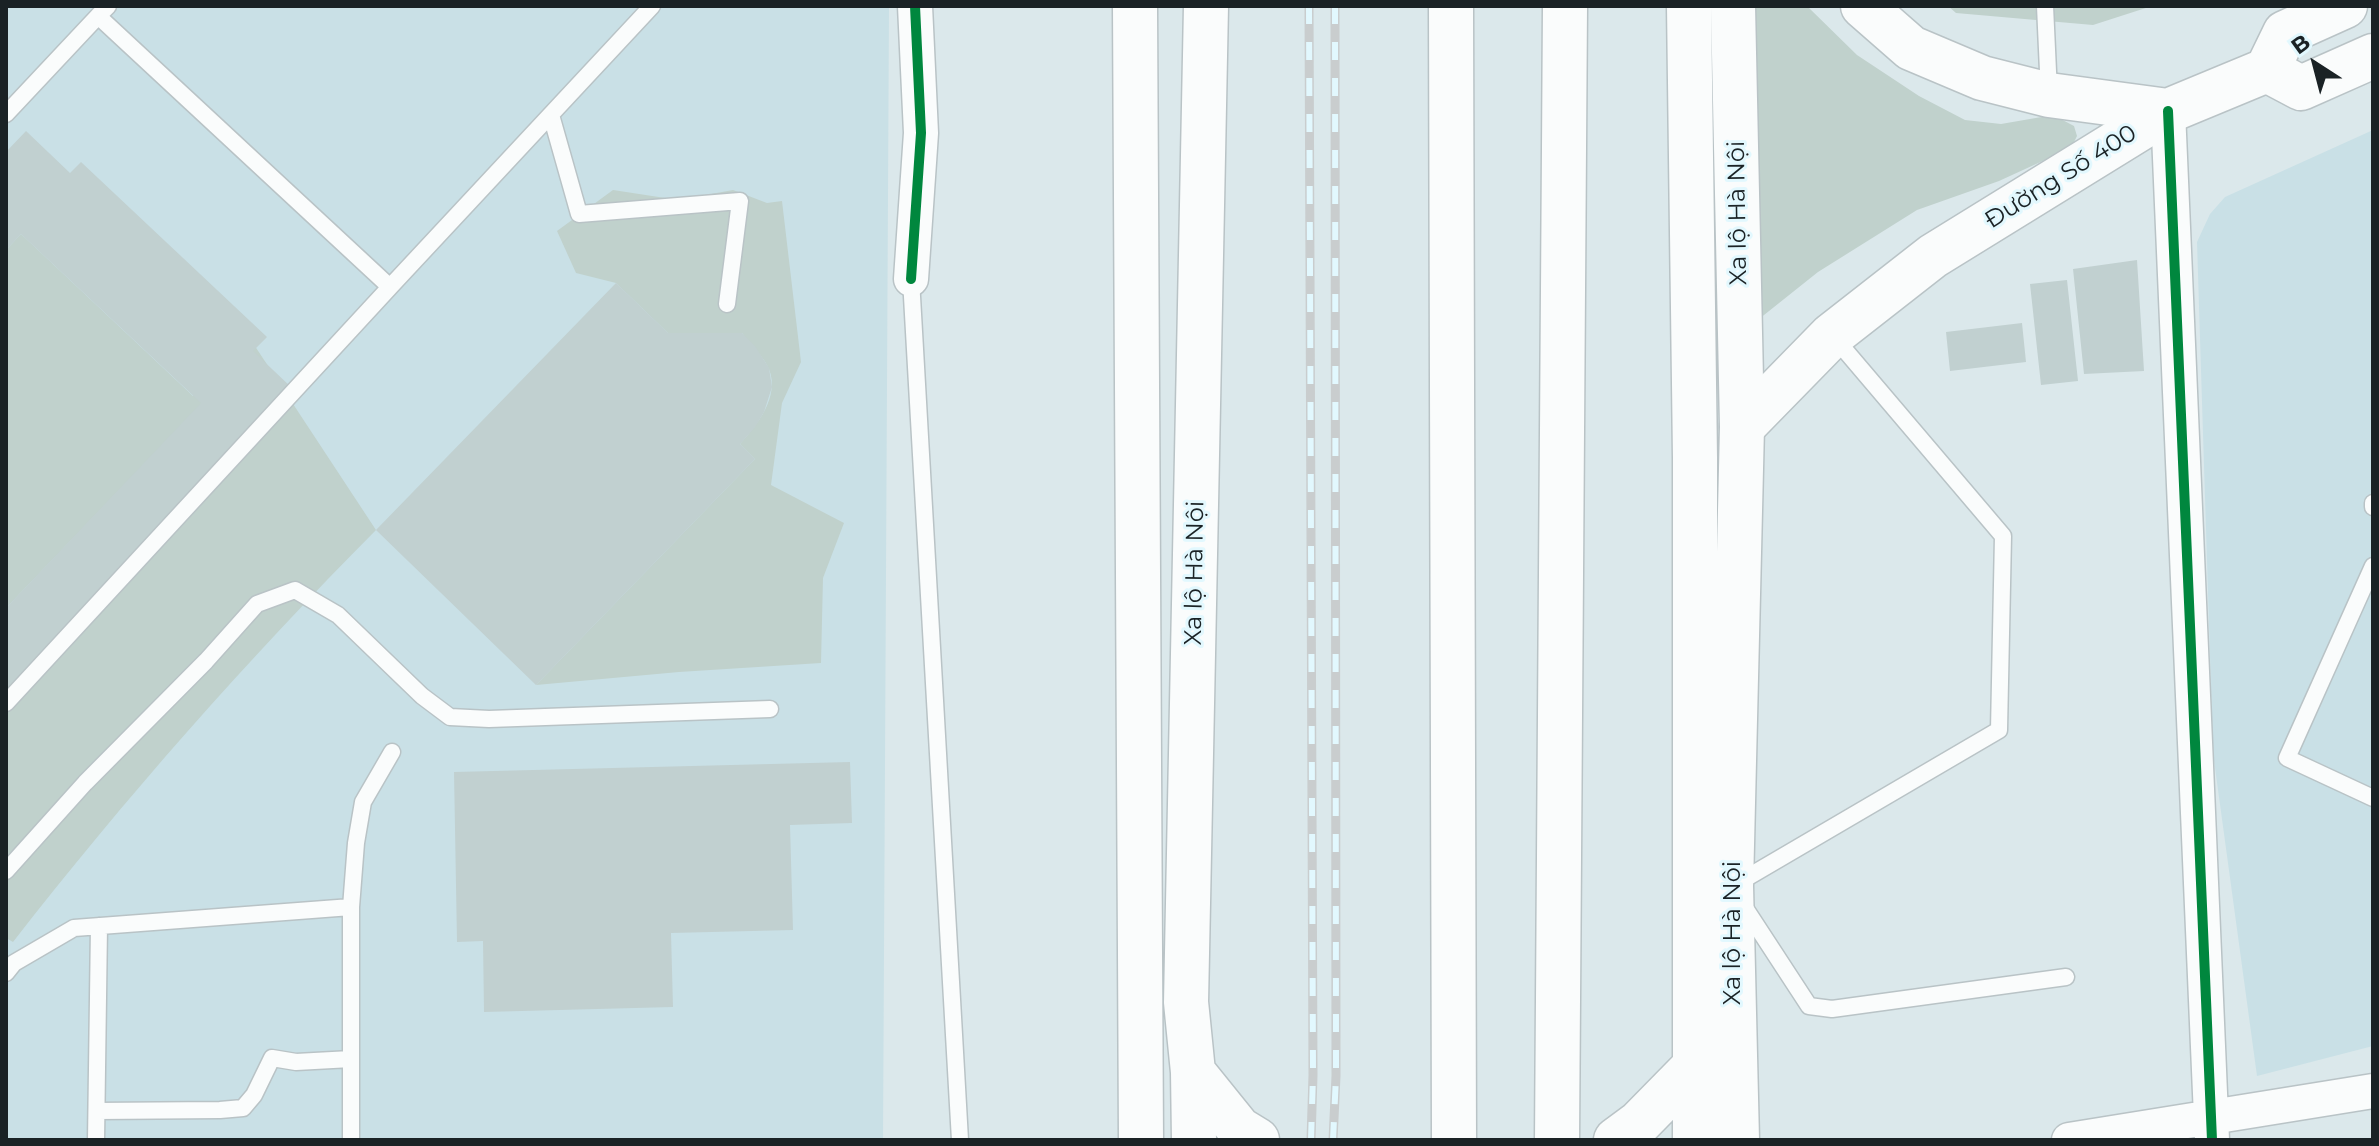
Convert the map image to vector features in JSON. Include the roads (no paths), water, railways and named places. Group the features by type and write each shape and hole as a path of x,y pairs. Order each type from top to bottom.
{"main road":[{"path":"1135,6 1152,1133"},
{"name":"Xa lộ Hà Nội","path":"1194,1140 1193,1072 1186,1002 1206,6"},
{"path":"1451,6 1454,1140"},
{"path":"1557,1140 1565,6"},
{"name":"Xa lộ Hà Nội","path":"1689,6 1695,458 1715,1069 1737,1140"},
{"name":"Xa lộ Hà Nội","path":"1688,1133 1715,1069 1731,886 1742,427 1733,6"},
{"name":"Đường Số 400","path":"1863,6 1911,48 1982,78 2049,95 2168,111"},
{"path":"2168,111 2267,70 2285,33 2345,6"},
{"path":"2267,70 2301,88 2373,56"},
{"name":"Đường Số 400","path":"1695,458 1742,427 1832,335 1933,256 2168,111"},
{"path":"1616,1140 1715,1069"},
{"path":"1193,1072 1239,1129 1257,1140"}],"street":[{"path":"911,279 921,133 915,6"},
{"path":"2168,111 2211,1128"},
{"path":"2069,1140 2211,1128 2373,1091"}],"lane":[{"path":"6,703 652,6"},
{"path":"2045,6 2049,95"},
{"path":"6,114 103,11 390,287"},
{"path":"551,115 579,214 740,201 727,304"},
{"path":"911,279 960,1140"},
{"path":"1832,335 2003,536 1999,730 1731,886 1809,1006 1832,1009 2066,977"},
{"path":"2373,566 2287,758 2373,798"},
{"path":"6,871 85,783 206,661 257,604 295,590 338,615 422,696 450,717 489,719 770,709"},
{"path":"351,1140 351,907 356,843 363,802 392,752"},
{"path":"6,973 14,963 74,928 351,907"},
{"path":"96,1140 99,926"},
{"path":"97,1111 243,1108 254,1095 272,1058 296,1062 351,1059"}],"railway":[{"path":"1309,6 1311,1140"},
{"path":"1333,1140 1336,1076 1335,6"}]}
